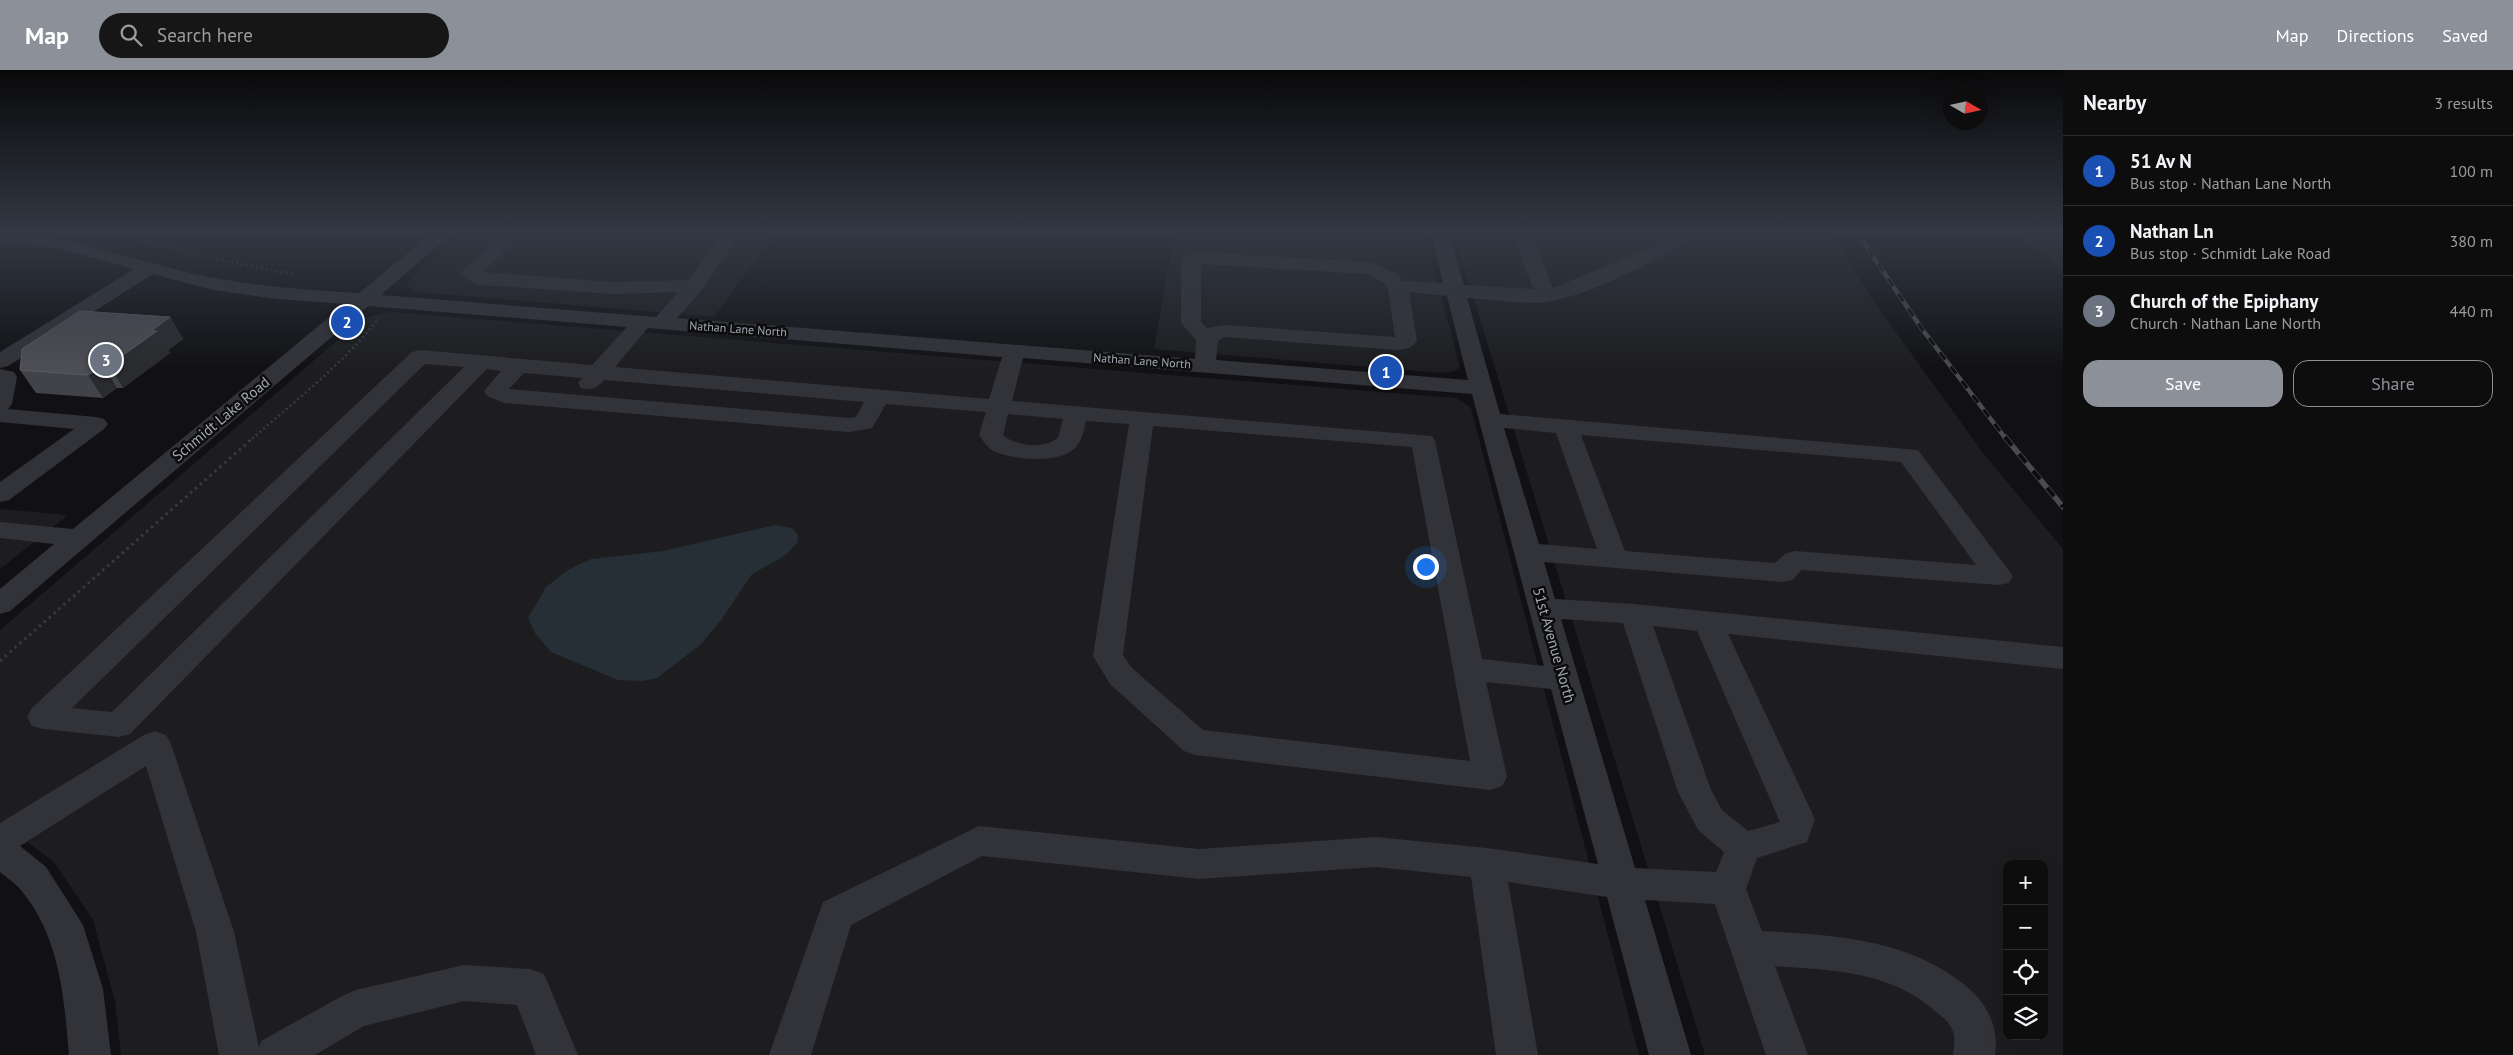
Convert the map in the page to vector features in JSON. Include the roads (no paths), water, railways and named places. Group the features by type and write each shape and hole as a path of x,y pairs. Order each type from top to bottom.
{"street":[{"path":"0,361 129,280"},
{"name":"Nathan Lane North","path":"202,280 235,288 362,300 1483,388"},
{"name":"Schmidt Lake Road","path":"0,604 362,300 390,280"},
{"path":"495,280 614,288 679,284 695,286"},
{"path":"574,402 597,372 695,286 699,280"},
{"path":"1190,280 1189,311 1191,323 1207,339"},
{"path":"1205,366 1207,339 1215,332 1224,331 1398,344 1406,342 1398,287 1392,280"},
{"name":"51st Avenue North","path":"1453,280 1490,420 1670,1055"},
{"path":"1540,280 1546,296"},
{"path":"1398,287 1415,286 1456,291 1546,296 1570,290 1593,280"},
{"path":"1014,351 991,435 998,444 1012,450 1046,451 1061,448 1069,441 1076,413"},
{"path":"482,362 119,725 44,717 420,357 482,362 519,365 1000,406 1142,419 1424,440 1490,777 1195,742 1121,676 1108,656 1142,419"},
{"path":"519,365 495,391 504,396 849,425 864,423 879,396"},
{"path":"0,376 6,376 0,404"},
{"path":"0,415 96,424 0,494"},
{"path":"1490,420 1909,455 1999,576 1795,560 1782,573 1528,552"},
{"path":"1566,426 1615,560"},
{"path":"0,530 80,538"},
{"path":"1544,608 1634,614 2063,658"},
{"path":"1634,614 1695,792 1710,820 1743,847"},
{"path":"1708,622 1798,819 1795,832 1743,847"},
{"path":"1470,670 1564,679"},
{"path":"0,842 155,744 215,932 240,1055"},
{"path":"790,1055 836,914 979,841 1199,864 1376,852 1487,863 1621,883 1728,889"},
{"path":"1743,847 1728,889 1787,1055"},
{"path":"0,851 33,878 64,925 83,989 90,1055"},
{"path":"1487,863 1517,1055"},
{"path":"1749,947 1859,958 1891,964 1921,974 1948,995 1968,1015 1977,1035 1974,1055"},
{"path":"276,1055 356,1009 464,983 530,987 557,1055"}],"railway":[{"path":"1889,280 1922,329 2006,439"},
{"path":"2005,437 2063,507"}],"place":[{"name":"Nathan Ln","path":"347,322"},
{"name":"Church of the Epiphany","path":"106,360"},
{"name":"51 Av N","path":"1386,372"}]}
